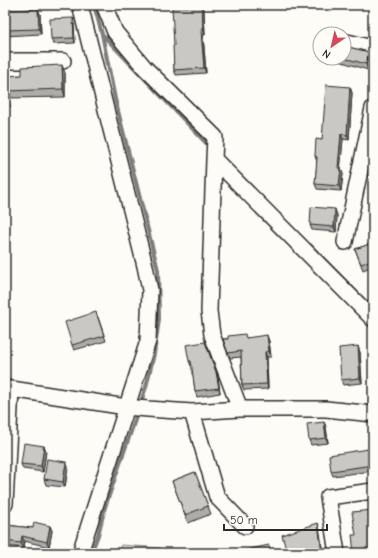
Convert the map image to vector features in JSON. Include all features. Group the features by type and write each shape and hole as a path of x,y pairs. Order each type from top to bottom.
{"street":[{"path":"80,5 150,290 148,341 128,408 80,553"},
{"path":"104,5 116,32 145,68 216,137 209,311 212,335 240,410"},
{"path":"352,43 373,48"},
{"path":"5,61 63,61"},
{"path":"345,242 369,145 373,108"},
{"path":"214,157 373,319"},
{"path":"5,504 8,389 128,408 192,412 326,409 373,414"},
{"path":"192,412 218,496 245,526"},
{"path":"337,553 328,497 373,491"}],"shaded area":[{"path":"121,545 160,548 162,553 118,553"}],"building":[{"path":"202,6 203,29 201,30 204,68 174,70 172,7"},
{"path":"38,9 39,29 5,30 5,10"},
{"path":"73,18 74,38 51,39 50,19"},
{"path":"352,48 369,52 366,64 352,60"},
{"path":"62,65 63,89 7,91 7,100 5,100 5,76 22,75 22,67"},
{"path":"326,85 350,87 347,135 341,134 338,168 341,168 339,186 315,184 317,157 315,156 316,139 322,140"},
{"path":"371,169 373,169 373,210 369,210 371,185 369,185"},
{"path":"311,207 335,209 334,227 310,225"},
{"path":"373,243 373,263 372,260 361,264 355,249"},
{"path":"96,312 104,336 72,345 65,322"},
{"path":"245,334 246,338 267,335 269,351 265,352 267,384 242,385 241,351 228,353 223,339 228,339 228,336"},
{"path":"205,342 216,372 219,388 195,391 191,361 189,361 186,345"},
{"path":"358,346 360,378 341,380 339,348"},
{"path":"324,422 326,438 309,440 307,424"},
{"path":"24,443 44,446 41,466 21,464"},
{"path":"368,449 369,452 373,451 373,465 331,471 329,455"},
{"path":"47,459 66,462 63,482 44,479"},
{"path":"195,472 208,506 185,515 172,481"},
{"path":"373,510 373,553 354,553 352,535 356,535 352,512"},
{"path":"34,522 50,526 47,542 22,536 21,543 5,541 5,525 33,528"},
{"path":"318,523 322,553 287,553 282,535"},
{"path":"269,545 271,553 232,553"}],"waterway":[{"path":"94,5 102,34 115,99 158,270 159,319 154,354 140,404"},
{"path":"103,35 210,147"},
{"path":"310,245 366,302"},
{"path":"91,553 138,411"}]}
